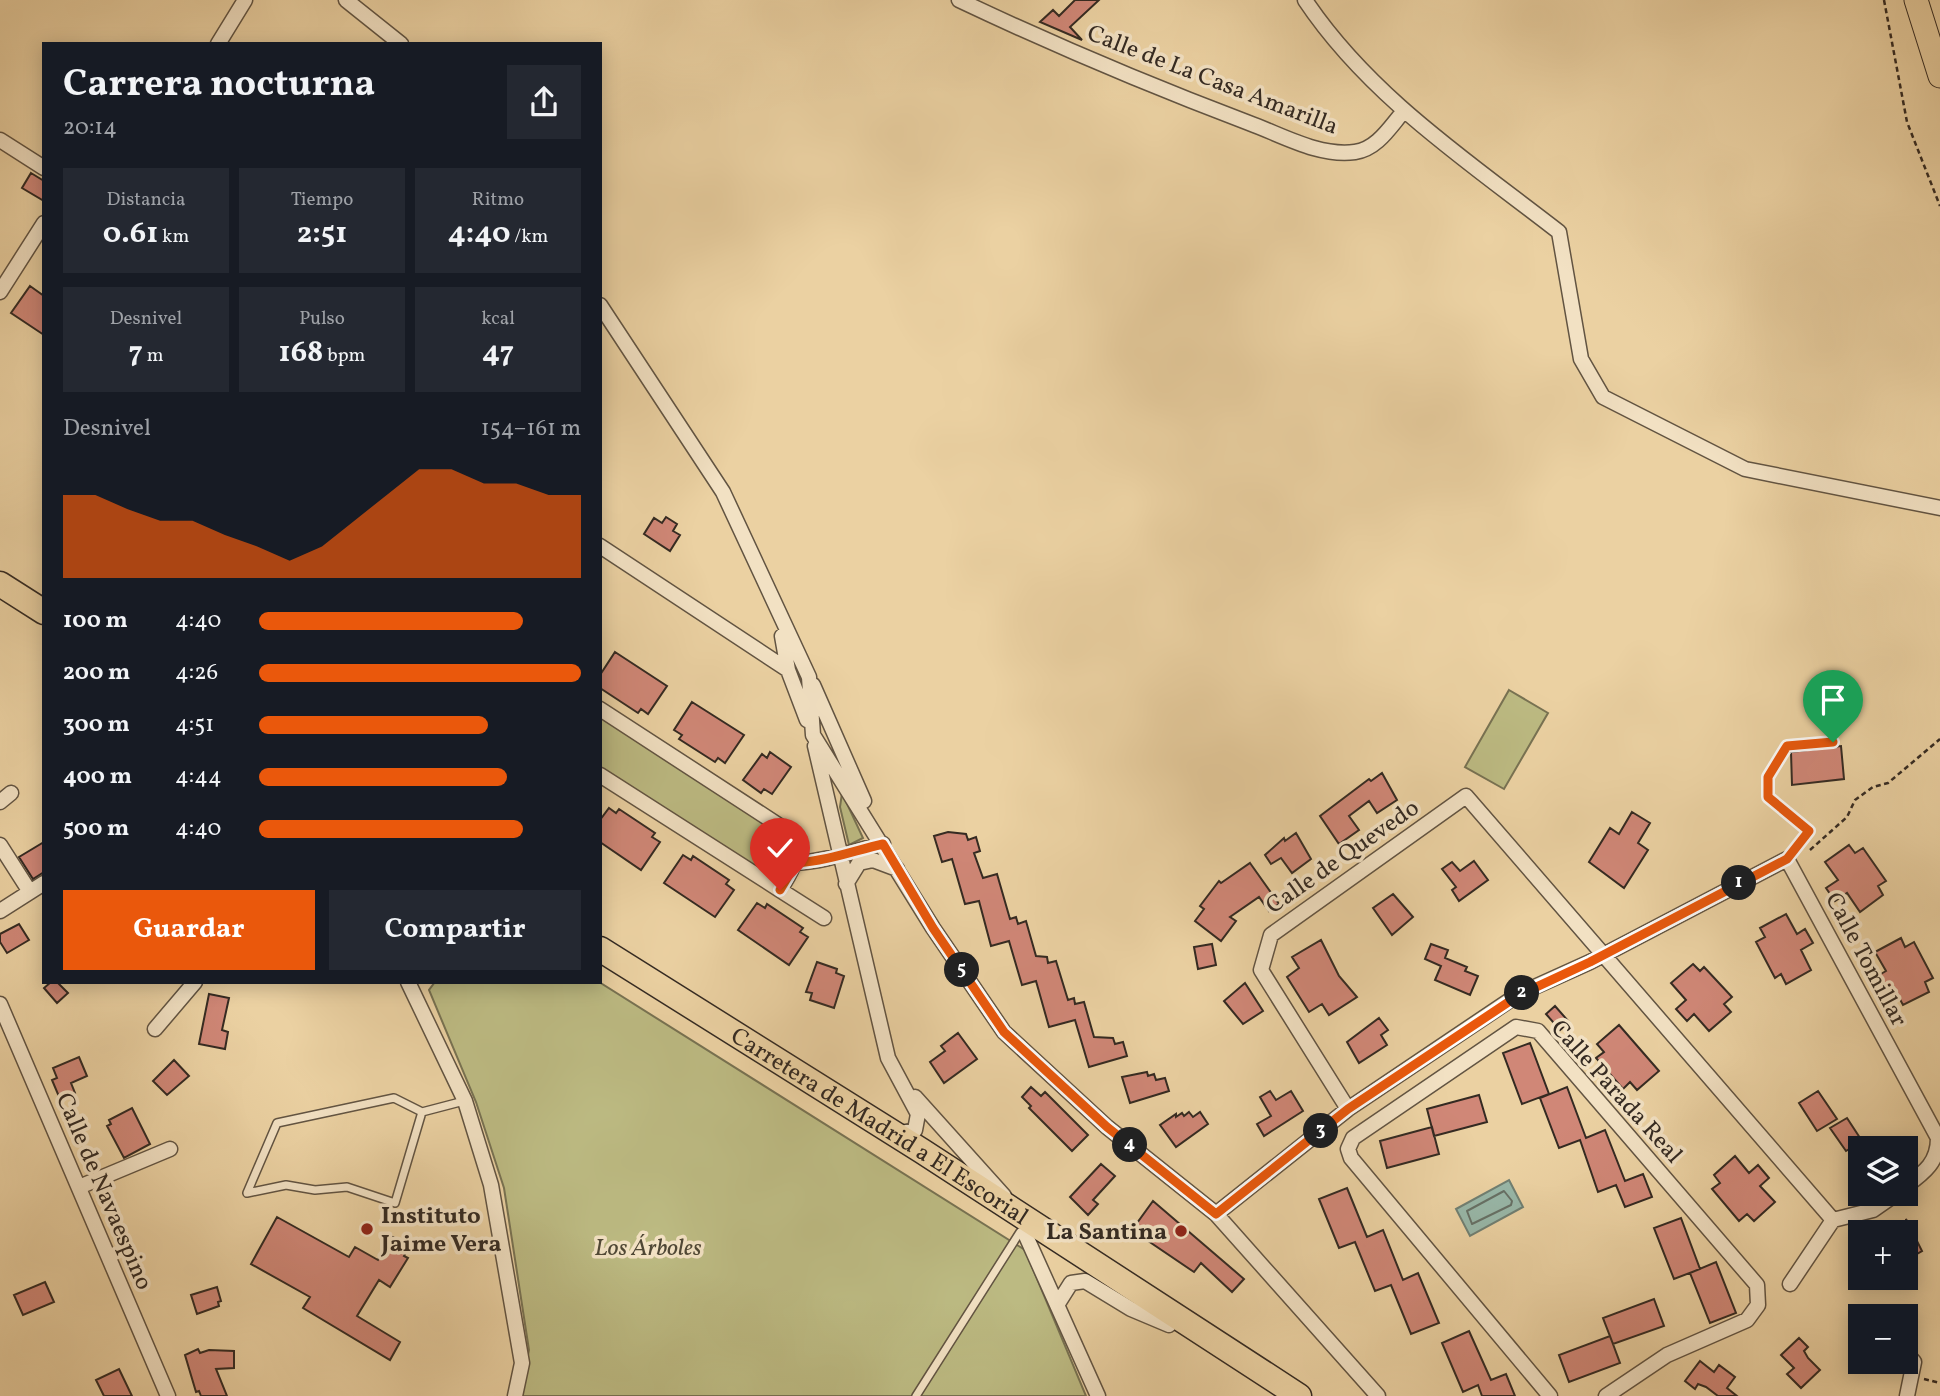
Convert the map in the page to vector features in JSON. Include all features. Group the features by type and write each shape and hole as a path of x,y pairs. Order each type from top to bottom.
{"highway":[{"path":"0,567 42,593"},
{"path":"3,592 42,614"},
{"name":"Carretera de Madrid a El Escorial","path":"602,950 895,1134 1023,1228 1275,1396"},
{"name":"Carretera de Madrid a El Escorial","path":"602,965 1023,1228 1299,1396"}],"main road":[{"path":"1916,0 1940,76"}],"street":[{"path":"219,42 245,0"},
{"path":"346,0 398,42"},
{"name":"Calle de La Casa Amarilla","path":"959,0 1020,29 1200,105 1327,152 1357,152 1377,142 1403,112"},
{"path":"1305,0 1318,19 1403,112 1559,232 1581,359 1603,397 1745,469 1940,508"},
{"path":"0,140 42,167"},
{"path":"0,292 42,226"},
{"path":"602,308 723,492 883,844"},
{"path":"602,547 788,670"},
{"path":"779,619 788,670 813,735 1004,1032 1107,1127 1216,1214 1378,1396"},
{"path":"809,677 813,735 888,1058 918,1114 918,1125 910,1133 895,1134"},
{"path":"602,710 789,832 797,843 796,863 780,890"},
{"path":"602,776 824,918"},
{"name":"Calle de Quevedo","path":"1348,1109 1261,970 1271,935 1466,796 1602,954"},
{"path":"796,863 840,858 854,850 883,844"},
{"path":"0,845 30,892"},
{"path":"1216,1214 1348,1109 1519,995 1787,859"},
{"name":"Calle Tomillar","path":"1787,859 1938,1138 1938,1155 1918,1177"},
{"path":"846,884 859,863 873,860 897,869"},
{"path":"0,911 42,884"},
{"path":"1602,954 1833,1220"},
{"path":"155,1029 193,984"},
{"path":"409,984 465,1101 491,1185 522,1363 515,1396"},
{"name":"Calle de Navaespino","path":"0,1004 168,1396"},
{"name":"Calle Parada Real","path":"1550,1396 1351,1158 1348,1149 1353,1138 1516,1027 1538,1031 1757,1285 1758,1305 1747,1320 1667,1355 1606,1396"},
{"path":"900,1081 1023,1228 1059,1302 1098,1396"},
{"path":"79,1187 170,1149"},
{"path":"1790,1283 1833,1220 1873,1210 1879,1206"},
{"path":"1059,1302 1071,1283 1085,1281 1131,1309 1169,1325"},
{"path":"1907,1396 1912,1374"}],"lane":[{"path":"1787,859 1809,831 1768,797 1768,777 1787,746 1833,742"},
{"path":"422,1112 395,1203 347,1187 315,1190 286,1185 247,1193 277,1123 394,1098 422,1112 465,1101"},
{"path":"916,1396 1023,1228"}],"path":[{"path":"1884,0 1907,121 1940,206"},
{"path":"1787,859 1814,849 1847,817 1856,800 1873,787 1888,783 1940,739"}],"green space":[{"path":"1509,690 1548,713 1504,789 1465,767"},
{"path":"602,718 784,836 791,849 787,863 776,872 762,871 602,768"},
{"path":"842,793 863,838 849,845 840,807"},
{"name":"Los Árboles","path":"434,984 602,984 1025,1250 1086,1396 520,1396 529,1350 504,1188 476,1102 429,990"}],"water":[{"path":"1509,1180 1523,1207 1470,1236 1456,1209"}],"building":[{"path":"1075,0 1099,0 1070,27 1082,40 1040,22 1053,10 1059,16"},
{"path":"31,173 42,180 42,200 22,188"},
{"path":"30,286 42,295 42,334 11,313"},
{"path":"666,517 677,524 673,531 680,535 670,551 644,534 654,518 662,523"},
{"path":"615,652 667,686 648,714 641,709 638,713 602,689 602,672"},
{"path":"692,702 744,735 725,763 718,758 715,762 679,739 682,735 674,730"},
{"path":"1841,746 1844,779 1792,785 1791,752"},
{"path":"770,752 791,767 772,794 764,789 761,793 743,780 762,754 767,758"},
{"path":"1382,773 1397,800 1377,813 1369,801 1349,816 1359,830 1339,844 1320,816 1369,779 1371,781"},
{"path":"609,808 616,813 619,809 655,833 652,837 660,842 641,870 602,843 602,817"},
{"path":"1632,812 1650,823 1638,843 1648,850 1624,888 1589,862 1610,828 1619,834"},
{"path":"948,832 966,834 968,840 976,837 980,851 974,853 983,878 997,874 1010,919 1016,917 1018,924 1026,921 1036,956 1047,957 1048,963 1056,961 1068,1000 1074,998 1075,1004 1084,1002 1094,1037 1113,1038 1115,1044 1123,1042 1127,1056 1089,1067 1075,1020 1049,1027 1036,981 1022,985 1009,941 991,946 979,901 965,904 952,859 942,862 934,836"},
{"path":"1296,833 1311,859 1292,873 1281,858 1271,864 1265,855 1284,838 1285,841"},
{"path":"42,843 42,873 33,879 19,857"},
{"path":"1849,845 1855,853 1863,848 1886,881 1878,886 1883,895 1860,912 1847,893 1835,901 1826,888 1838,880 1825,862"},
{"path":"683,855 691,860 693,856 729,880 726,884 734,890 715,917 664,883"},
{"path":"1474,861 1488,880 1459,901 1452,890 1456,887 1442,869 1452,862 1460,871"},
{"path":"1250,863 1279,904 1269,911 1259,897 1230,917 1236,921 1221,941 1195,921 1204,909 1200,906 1219,881 1221,883"},
{"path":"1393,894 1413,917 1392,935 1373,908"},
{"path":"757,903 765,908 767,904 803,928 800,932 808,937 789,965 738,930"},
{"path":"1786,914 1797,934 1805,929 1813,943 1801,950 1811,970 1786,984 1781,974 1775,978 1756,942 1765,937 1760,928"},
{"path":"19,924 29,940 7,953 0,942 0,934"},
{"path":"1901,938 1905,947 1914,942 1933,978 1925,982 1929,992 1903,1005 1894,988 1883,994 1874,978 1886,971 1875,952"},
{"path":"1321,940 1339,976 1357,997 1329,1015 1322,1004 1309,1012 1287,977 1299,968 1292,957"},
{"path":"1212,944 1216,965 1198,969 1194,947"},
{"path":"1431,944 1448,950 1445,958 1467,967 1465,971 1478,976 1470,995 1435,980 1441,966 1425,959"},
{"path":"817,962 837,969 836,973 844,976 834,1008 810,1000 812,993 806,992"},
{"path":"1693,964 1700,971 1704,967 1732,997 1724,1004 1731,1012 1709,1031 1694,1014 1687,1021 1676,1009 1686,1000 1671,983"},
{"path":"1245,983 1263,1011 1243,1024 1224,1001"},
{"path":"49,984 59,984 68,993 57,1003 44,988"},
{"path":"209,994 229,998 222,1030 228,1032 225,1049 199,1044"},
{"path":"1555,1006 1569,1022 1560,1030 1546,1014"},
{"path":"1379,1018 1388,1030 1381,1035 1387,1045 1359,1063 1347,1042"},
{"path":"1619,1025 1659,1071 1637,1090 1630,1082 1623,1089 1596,1058 1604,1052 1597,1044"},
{"path":"958,1033 977,1059 944,1083 930,1062 945,1051 941,1046"},
{"path":"1530,1043 1549,1094 1522,1104 1503,1053"},
{"path":"79,1057 87,1076 71,1083 75,1093 60,1099 52,1080 57,1078 53,1068"},
{"path":"174,1060 189,1076 167,1095 153,1081"},
{"path":"1147,1072 1148,1076 1154,1074 1156,1080 1165,1078 1169,1091 1130,1103 1122,1077"},
{"path":"1031,1087 1041,1096 1045,1092 1088,1135 1072,1151 1029,1108 1031,1106 1022,1097"},
{"path":"1567,1087 1586,1138 1605,1130 1625,1181 1643,1174 1652,1197 1625,1207 1616,1185 1598,1192 1580,1140 1559,1148 1540,1098"},
{"path":"1270,1091 1276,1100 1291,1091 1303,1111 1264,1136 1257,1124 1271,1116 1260,1097"},
{"path":"1818,1091 1837,1119 1817,1131 1799,1103"},
{"path":"1479,1095 1487,1122 1434,1136 1427,1109"},
{"path":"132,1108 150,1144 124,1158 107,1126 111,1124 109,1120"},
{"path":"1189,1112 1193,1117 1200,1112 1208,1124 1176,1147 1160,1125 1176,1114 1176,1117 1182,1113 1184,1116"},
{"path":"1847,1118 1859,1136 1848,1136 1846,1151 1830,1128"},
{"path":"1432,1127 1439,1154 1387,1168 1380,1141"},
{"path":"1735,1156 1749,1173 1758,1165 1769,1178 1760,1186 1775,1202 1754,1221 1747,1214 1739,1221 1712,1189 1720,1183 1714,1175"},
{"path":"1101,1164 1115,1176 1093,1200 1098,1204 1088,1215 1070,1197"},
{"path":"1347,1188 1367,1237 1383,1230 1403,1280 1418,1273 1439,1323 1411,1334 1391,1285 1375,1291 1355,1242 1339,1248 1319,1199"},
{"path":"1153,1201 1244,1279 1232,1292 1201,1263 1194,1272 1132,1230"},
{"path":"277,1217 349,1257 355,1247 378,1260 393,1237 409,1246 404,1256 408,1258 390,1287 379,1280 357,1316 400,1342 390,1360 303,1308 310,1297 251,1264"},
{"path":"1681,1218 1700,1269 1674,1279 1654,1228"},
{"path":"1716,1262 1736,1313 1710,1323 1690,1273"},
{"path":"45,1282 54,1302 23,1315 14,1295"},
{"path":"217,1287 221,1301 218,1302 219,1306 197,1314 191,1295"},
{"path":"1654,1299 1664,1326 1613,1344 1603,1318"},
{"path":"1469,1331 1491,1380 1506,1374 1515,1396 1482,1396 1478,1385 1463,1392 1442,1343"},
{"path":"1610,1336 1620,1363 1569,1382 1559,1355"},
{"path":"1799,1338 1808,1347 1804,1351 1808,1358 1820,1370 1801,1388 1787,1374 1794,1368 1781,1355"},
{"path":"198,1349 200,1353 209,1350 234,1351 234,1368 216,1369 227,1396 201,1396 199,1391 196,1392 185,1355"},
{"path":"1700,1361 1714,1372 1719,1365 1735,1377 1727,1388 1737,1396 1718,1396 1706,1387 1698,1384 1695,1389 1685,1381"},
{"path":"119,1369 132,1396 104,1396 96,1380"}],"place":[{"name":"Instituto Jaime Vera","path":"367,1229"},
{"name":"La Santina","path":"1181,1231"}],"route":[{"path":"780,890 796,863 840,858 854,850 883,844 933,928 1004,1032 1107,1127 1216,1214 1348,1109 1519,995 1590,962 1787,859 1809,831 1768,797 1768,777 1787,746 1833,742"}]}
